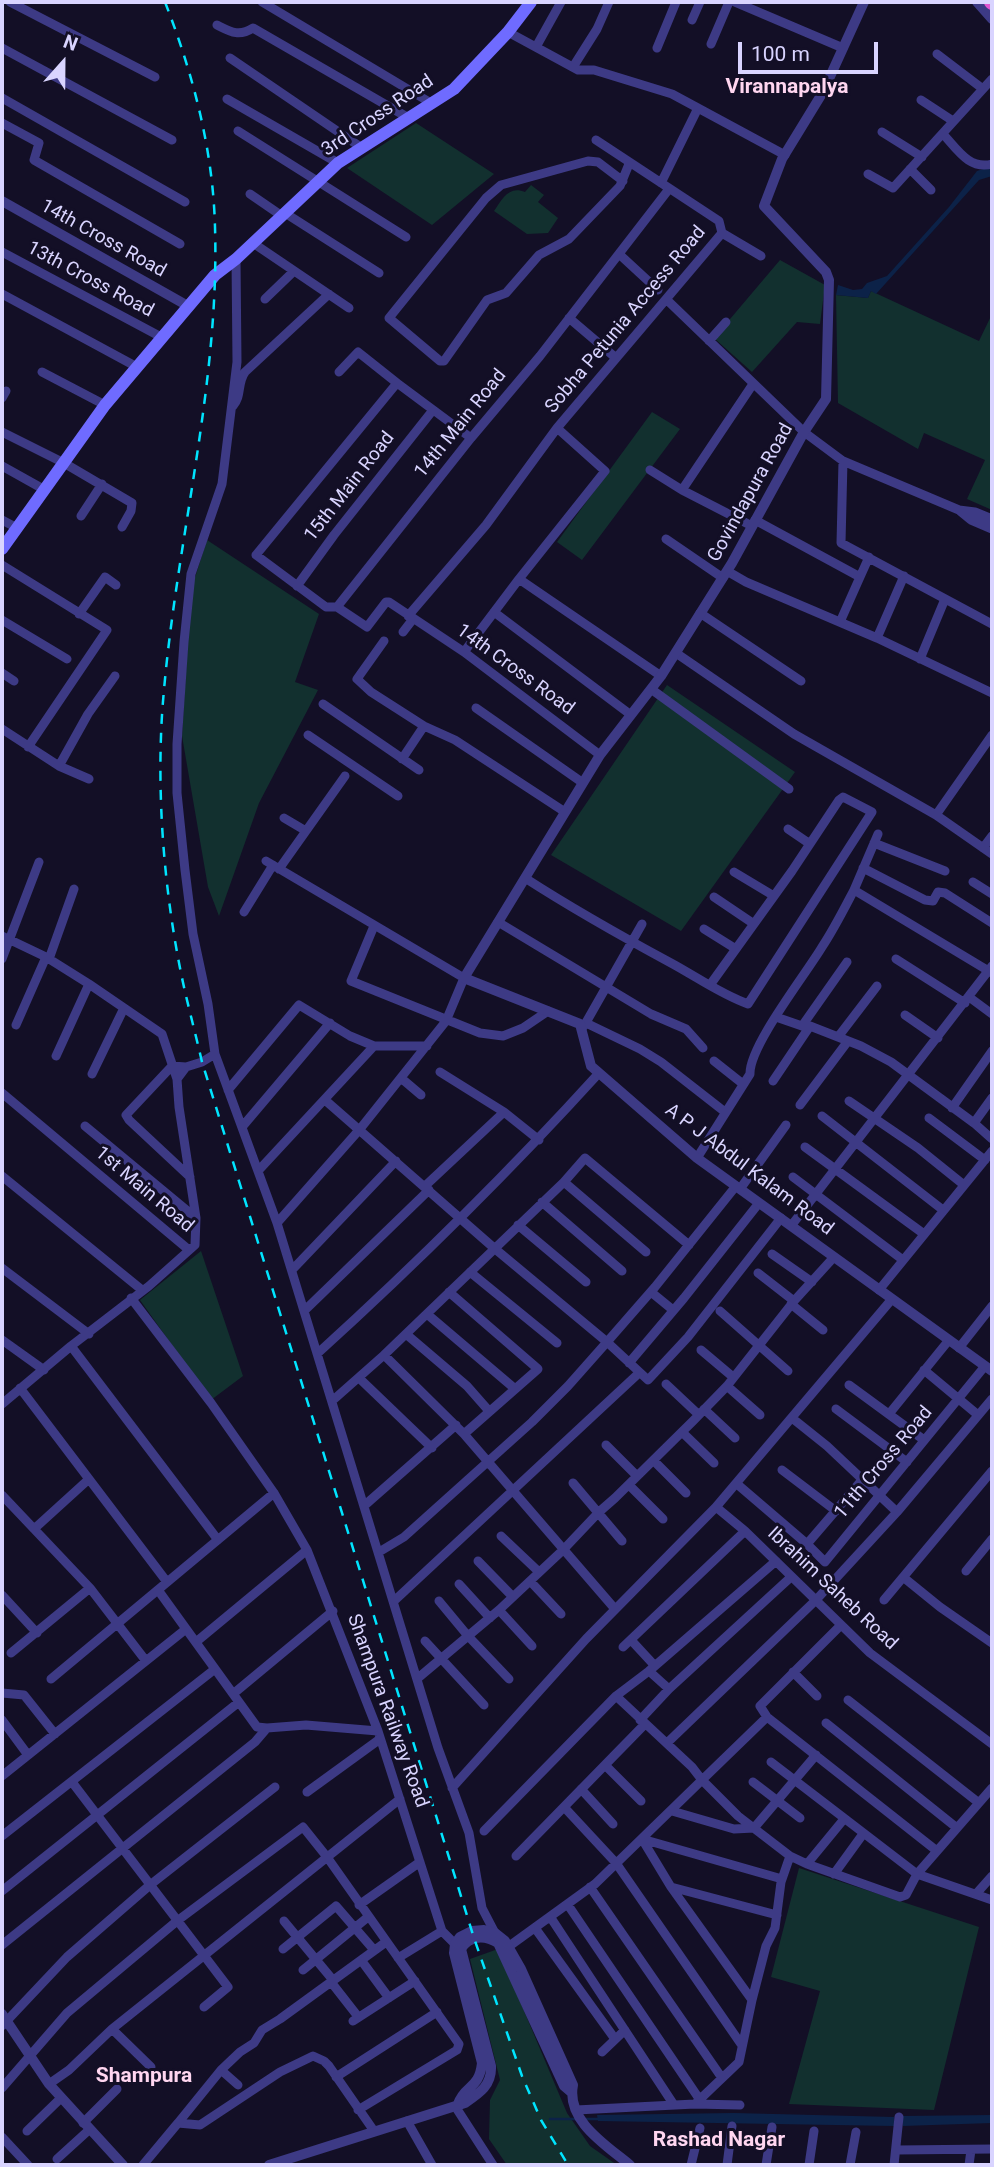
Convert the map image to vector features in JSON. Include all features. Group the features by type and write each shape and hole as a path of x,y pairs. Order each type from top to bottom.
{"main road":[{"name":"3rd Cross Road","path":"2,549 105,405 215,275 236,259 338,163 454,89 508,32 531,2"}],"street":[{"path":"10,2 155,77"},
{"path":"262,2 431,103"},
{"path":"536,47 561,2"},
{"path":"573,67 597,29 609,2"},
{"path":"657,48 676,2"},
{"path":"692,20 700,2"},
{"path":"711,44 729,2"},
{"path":"735,2 843,48"},
{"name":"Govindapura Road","path":"464,978 600,755 676,653 725,574 804,432 826,399 830,287 826,272 764,206 785,155 823,92 864,2"},
{"path":"977,2 992,19"},
{"path":"216,25 235,34 244,34 253,27 407,117"},
{"path":"508,32 578,70 594,70 672,94 785,155"},
{"path":"2,48 172,141"},
{"path":"937,54 984,89"},
{"path":"230,58 362,148"},
{"path":"868,174 893,188 992,79"},
{"path":"2,98 186,202"},
{"path":"227,99 338,163"},
{"path":"921,100 953,121"},
{"name":"14th Main Road","path":"337,607 619,254 665,186 698,108"},
{"path":"2,123 39,143 34,160 180,244"},
{"path":"238,131 405,237"},
{"path":"882,132 922,157"},
{"path":"943,134 969,162 978,166 992,164"},
{"name":"Sobha Petunia Access Road","path":"519,579 605,471 557,428 722,233 719,221 596,140"},
{"path":"611,172 618,156"},
{"path":"623,181 598,162 587,161 501,185 478,207 389,318 444,361 487,300 506,293 539,255 569,239 623,181 629,163"},
{"path":"909,169 931,190"},
{"path":"250,194 379,273"},
{"name":"14th Cross Road","path":"2,201 188,306"},
{"path":"722,233 761,256"},
{"path":"253,243 349,308"},
{"name":"13th Cross Road","path":"2,252 163,338"},
{"path":"619,254 658,290"},
{"path":"236,259 237,362 232,408 222,484 191,574 178,701 177,793 189,909 215,1054 292,1270 452,1788 469,1833 482,1908 495,1933"},
{"path":"265,299 294,271"},
{"path":"2,294 137,367"},
{"path":"232,408 238,400 241,378 245,372 329,294"},
{"path":"666,299 804,432 843,461 959,510 975,512 992,520"},
{"path":"569,318 615,358"},
{"path":"709,341 726,322"},
{"path":"339,372 358,352 471,438"},
{"path":"42,372 105,405"},
{"path":"397,383 256,555 326,607 337,607 367,627 386,601 411,617"},
{"path":"681,490 752,384"},
{"name":"15th Main Road","path":"297,586 433,410"},
{"path":"403,632 411,617 486,525 557,428"},
{"path":"2,432 64,463 132,503 131,511 122,527"},
{"path":"843,461 841,543 992,624"},
{"path":"2,466 45,490"},
{"path":"650,470 681,490 754,523 860,578"},
{"path":"82,516 102,484"},
{"path":"959,510 971,520 992,529"},
{"path":"2,520 17,528"},
{"path":"666,539 725,574 877,638 992,693"},
{"path":"841,622 869,557"},
{"path":"2,565 107,630 29,747"},
{"path":"877,638 904,576"},
{"path":"79,614 105,577 116,585"},
{"path":"464,652 519,579 661,676"},
{"path":"919,659 946,599"},
{"path":"494,612 631,715"},
{"path":"700,613 801,681"},
{"name":"14th Cross Road","path":"411,617 464,652 600,755"},
{"path":"2,620 66,659"},
{"path":"384,641 357,679 371,692 424,726 455,740 565,812"},
{"path":"676,653 794,734 936,815 992,854"},
{"path":"2,673 14,681"},
{"path":"59,766 88,714 115,676"},
{"path":"651,689 789,789"},
{"path":"323,704 419,770"},
{"path":"475,708 583,783"},
{"path":"402,759 424,726"},
{"path":"2,729 59,766 89,779"},
{"path":"308,735 398,796"},
{"path":"936,815 992,735"},
{"path":"244,912 273,865 306,831 345,776"},
{"path":"525,878 631,942 728,996 748,1004 872,813 843,797 710,985"},
{"path":"284,818 306,831"},
{"path":"788,829 810,844"},
{"path":"983,848 992,836"},
{"path":"697,1158 750,1074 749,1065 776,1017 823,947 854,890 876,838 945,871"},
{"path":"2,959 6,938 39,862"},
{"path":"273,865 464,978 640,1049 725,1112"},
{"path":"863,868 925,900 933,901 938,892 945,892 992,923"},
{"path":"734,872 774,896"},
{"path":"973,881 992,894"},
{"path":"16,1025 47,958 74,888"},
{"path":"791,1226 991,970 854,890"},
{"path":"714,897 754,924"},
{"path":"498,922 651,1014 686,1028 703,1048"},
{"path":"584,1027 642,924"},
{"path":"374,926 351,981 480,1033 503,1036 523,1028 548,1011"},
{"path":"704,929 736,948"},
{"path":"2,1404 195,1245 196,1218 177,1079 162,1034 47,958 6,938"},
{"path":"896,959 992,1014"},
{"path":"773,1081 847,962"},
{"path":"277,1223 360,1129 446,1021 464,978"},
{"path":"55,1056 89,984"},
{"path":"800,1105 877,986"},
{"path":"228,1090 299,1006 350,1036 374,1046 426,1046"},
{"path":"92,1074 124,1008"},
{"path":"905,1015 938,1038"},
{"path":"776,1017 843,1039 891,1062 992,1139"},
{"path":"242,1127 330,1023"},
{"name":"A P J Abdul Kalam Road","path":"584,1027 591,1066 697,1158 989,1369"},
{"path":"258,1171 374,1046"},
{"path":"952,1108 992,1051"},
{"path":"172,1066 186,1067 215,1054"},
{"path":"714,1061 743,1084"},
{"path":"172,1066 126,1115 190,1177"},
{"path":"177,1079 186,1067"},
{"path":"440,1072 504,1112 539,1140"},
{"path":"317,1353 404,1275 539,1140 599,1073"},
{"path":"401,1078 421,1095"},
{"name":"1st Main Road","path":"2,1093 189,1250"},
{"path":"974,1123 992,1098"},
{"path":"325,1100 648,1380 688,1337 781,1218"},
{"path":"849,1101 964,1185"},
{"path":"304,1311 504,1112"},
{"path":"822,1116 943,1210"},
{"path":"929,1118 985,1160"},
{"path":"379,1552 404,1537 559,1395 651,1292 786,1125"},
{"path":"85,1126 196,1218"},
{"path":"806,1147 924,1234"},
{"path":"879,1290 992,1152"},
{"path":"332,1401 384,1355 564,1182 585,1157 689,1245"},
{"path":"292,1270 396,1161"},
{"path":"2,1176 142,1290"},
{"path":"793,1177 903,1260"},
{"path":"564,1182 646,1252"},
{"path":"542,1202 622,1271"},
{"path":"629,1363 759,1203"},
{"path":"518,1225 586,1282"},
{"path":"772,1254 812,1282"},
{"path":"418,1678 499,1610 654,1461 730,1382 792,1303 834,1257"},
{"path":"2,1268 89,1334"},
{"path":"470,1272 557,1343"},
{"path":"758,1273 823,1330"},
{"path":"449,1292 538,1368 464,1434"},
{"path":"651,1292 673,1310"},
{"name":"Shampura Railway Road","path":"131,1298 211,1403 274,1493 307,1550 379,1735 442,1930 456,1944"},
{"path":"452,1788 615,1609 716,1507 892,1299"},
{"path":"889,1414 923,1370 992,1306"},
{"path":"720,1311 788,1371"},
{"path":"427,1314 514,1388"},
{"path":"406,1334 461,1380 489,1411"},
{"path":"2,1339 44,1370"},
{"path":"71,1346 218,1540"},
{"path":"701,1350 760,1415"},
{"path":"384,1355 456,1425 615,1609"},
{"name":"11th Cross Road","path":"807,1544 825,1562 924,1440 989,1369"},
{"path":"923,1370 978,1415"},
{"path":"394,1601 639,1373"},
{"path":"359,1378 432,1448"},
{"path":"666,1384 735,1438"},
{"path":"849,1385 924,1440"},
{"path":"20,1388 167,1582"},
{"path":"667,1743 816,1600 897,1512 992,1399"},
{"path":"836,1409 907,1462"},
{"path":"792,1418 897,1512"},
{"path":"365,1505 456,1425"},
{"path":"682,1432 714,1463"},
{"path":"606,1444 638,1476"},
{"path":"654,1461 686,1493"},
{"path":"782,1470 836,1511"},
{"path":"884,1600 992,1471"},
{"path":"34,1529 89,1479"},
{"path":"737,1483 807,1544 862,1480"},
{"path":"573,1483 622,1541"},
{"path":"629,1485 663,1519"},
{"path":"51,1679 274,1493"},
{"path":"2,1495 90,1588 146,1661"},
{"name":"Ibrahim Saheb Road","path":"716,1507 745,1531 870,1653 992,1744"},
{"path":"623,1647 745,1531"},
{"path":"501,1536 539,1572"},
{"path":"966,1571 992,1539"},
{"path":"196,1642 307,1550"},
{"path":"478,1561 513,1597"},
{"path":"484,1831 616,1696 652,1669 776,1561"},
{"path":"516,1856 605,1765 669,1689 791,1577"},
{"path":"903,1577 992,1643"},
{"path":"530,1581 562,1614"},
{"path":"459,1584 490,1618"},
{"path":"11,1653 90,1588"},
{"path":"158,1590 257,1727 306,1725 379,1735"},
{"path":"2,1595 37,1633"},
{"path":"439,1601 509,1679"},
{"path":"499,1610 532,1646"},
{"path":"2,1891 236,1698 332,1611"},
{"path":"841,1626 760,1706 767,1717 937,1851"},
{"path":"2,1776 186,1629"},
{"path":"631,1640 669,1689"},
{"path":"425,1641 484,1705"},
{"path":"2,1836 215,1669"},
{"path":"793,1672 817,1696"},
{"path":"2,1693 24,1695 55,1734"},
{"path":"616,1696 692,1767 738,1816 790,1856 904,1897 917,1874 992,1788"},
{"path":"848,1700 979,1803"},
{"path":"508,1947 590,1887 767,1717"},
{"path":"2,1720 28,1755"},
{"path":"826,1723 957,1828"},
{"path":"2,1945 255,1742 267,1728"},
{"path":"307,1792 379,1735"},
{"path":"672,1811 734,1829 754,1828 816,1755"},
{"path":"771,1762 917,1874 992,1900"},
{"path":"605,1765 640,1801"},
{"path":"72,1782 228,1987 204,2007"},
{"path":"753,1782 800,1818"},
{"path":"123,2165 49,2084 4,2020 67,1957 150,1885 275,1787"},
{"path":"581,1789 613,1824"},
{"path":"49,2084 69,2070 112,2029 203,1955 271,1905 400,1799"},
{"path":"564,1807 616,1863 741,2044"},
{"path":"807,1864 844,1819"},
{"path":"2,2088 67,2013 177,1921 303,1827 457,2040 457,2050 358,2110"},
{"path":"834,1874 863,1833"},
{"path":"642,1839 782,1879"},
{"path":"642,1839 671,1887 752,2000"},
{"path":"698,2102 739,2062 741,2044 777,1915 782,1879 790,1856"},
{"path":"359,1905 420,1862"},
{"path":"976,1894 992,1875"},
{"path":"590,1887 722,2078"},
{"path":"671,1887 777,1915"},
{"path":"283,1948 334,1903 374,1950"},
{"path":"568,1905 698,2102"},
{"path":"303,1970 368,1917"},
{"path":"551,1918 674,2105"},
{"path":"284,1921 316,1959 355,2017 415,1981"},
{"path":"535,1928 615,2039"},
{"path":"398,1958 442,1930"},
{"path":"456,2105 461,2095 480,2077 482,2063 454,1953 460,1937 472,1931 484,1930 495,1933 505,1941 521,1969 573,2085 571,2092 584,2127 630,2165"},
{"path":"269,2165 287,2163 407,2121 466,2104 483,2091 491,2076 491,2066 461,1949 474,1938 490,1938 498,1943 564,2086 571,2092"},
{"path":"143,2165 199,2094 240,2052 254,2043 262,2030 386,1942"},
{"path":"361,1960 389,1998"},
{"path":"336,2077 437,2012"},
{"path":"112,2029 151,2067"},
{"path":"602,2052 625,2029"},
{"path":"178,2123 200,2125 309,2056 324,2060 374,2132"},
{"path":"221,2070 238,2085"},
{"path":"57,2159 117,2088"},
{"path":"27,2131 61,2098"},
{"path":"577,2112 698,2102 740,2105"},
{"path":"456,2105 493,2165"},
{"path":"894,2165 899,2117"},
{"path":"407,2121 428,2164"},
{"path":"727,2165 732,2126"},
{"path":"766,2165 772,2127"},
{"path":"691,2165 700,2128"},
{"path":"808,2165 814,2130"},
{"path":"850,2165 856,2132"},
{"path":"2,2137 28,2165"},
{"path":"897,2150 992,2149"},
{"path":"969,2165 971,2150"}],"green space":[{"path":"416,123 494,174 432,225 347,168"},
{"path":"531,185 544,195 538,202 558,218 548,233 527,234 494,211 506,194 515,190 525,192"},
{"path":"780,260 825,285 820,324 797,322 752,372 714,338"},
{"path":"871,291 979,341 992,314 992,510 967,499 985,460 924,433 918,449 838,403 836,295 868,298"},
{"path":"652,412 680,429 582,560 557,542"},
{"path":"207,540 319,614 295,682 318,690 259,803 219,916 208,887 182,736 191,590"},
{"path":"667,685 795,772 681,931 551,855"},
{"path":"201,1251 243,1376 211,1400 140,1300"},
{"path":"799,1868 979,1927 934,2110 789,2104 820,1991 771,1977"},
{"path":"498,1949 567,2113 590,2146 617,2165 507,2165 489,2139 490,2100 500,2080 470,1959"}],"water":[{"path":"992,166 992,176 979,180 876,294 871,291 868,298 836,295 838,285 853,290 862,289 867,283 887,276 949,207 977,171"},
{"path":"734,2113 894,2117 894,2126 598,2121 597,2115"},
{"path":"992,2115 992,2123 903,2126 902,2116"}],"waterway":[{"path":"550,2119 576,2119"},
{"path":"586,2119 600,2119"}],"railway":[{"path":"165,2 200,112 210,169 215,227 215,288 210,350 162,715 160,778 163,842 180,968 202,1062 474,1938 522,2076 541,2120 568,2165"}],"district":[{"name":"Virannapalya","path":"787,88"},
{"name":"Shampura","path":"144,2077"},
{"name":"Rashad Nagar","path":"719,2141"}]}
